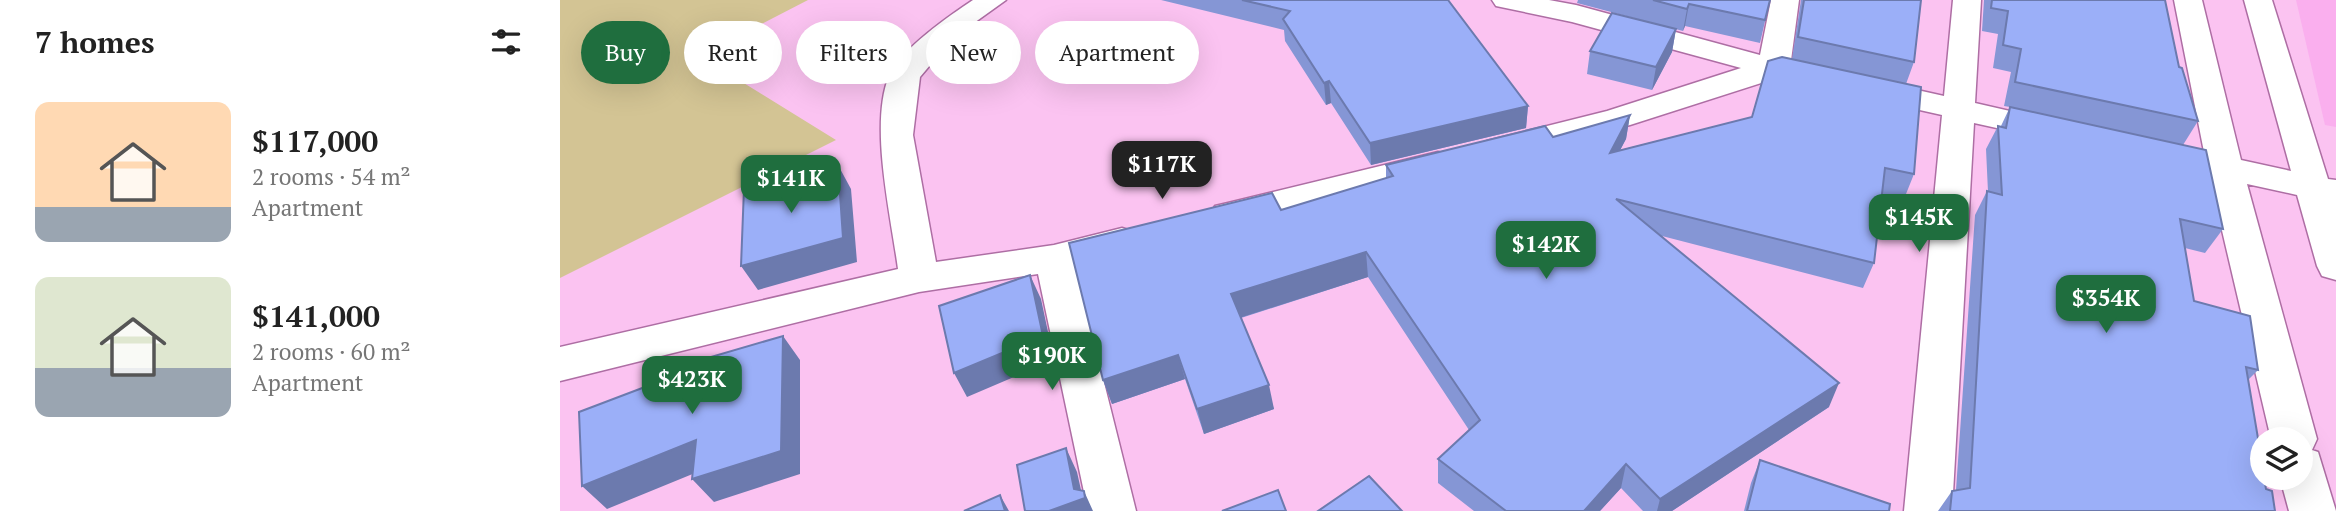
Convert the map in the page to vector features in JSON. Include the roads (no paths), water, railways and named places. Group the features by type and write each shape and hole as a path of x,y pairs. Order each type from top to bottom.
{"street":[{"path":"919,278 896,135 905,76 943,32 992,0"},
{"path":"1506,0 1580,7 1786,71"},
{"path":"1785,0 1786,71"},
{"path":"1928,511 1961,110 1967,0"},
{"path":"2188,0 2225,168 2291,427"},
{"path":"2258,0 2323,190 2336,266"},
{"path":"560,364 919,278 1054,258 1619,118 1786,71"},
{"path":"1840,83 2080,136"},
{"path":"2132,148 2323,190"},
{"path":"1054,258 1112,511"},
{"path":"2307,490 2313,511"}]}
